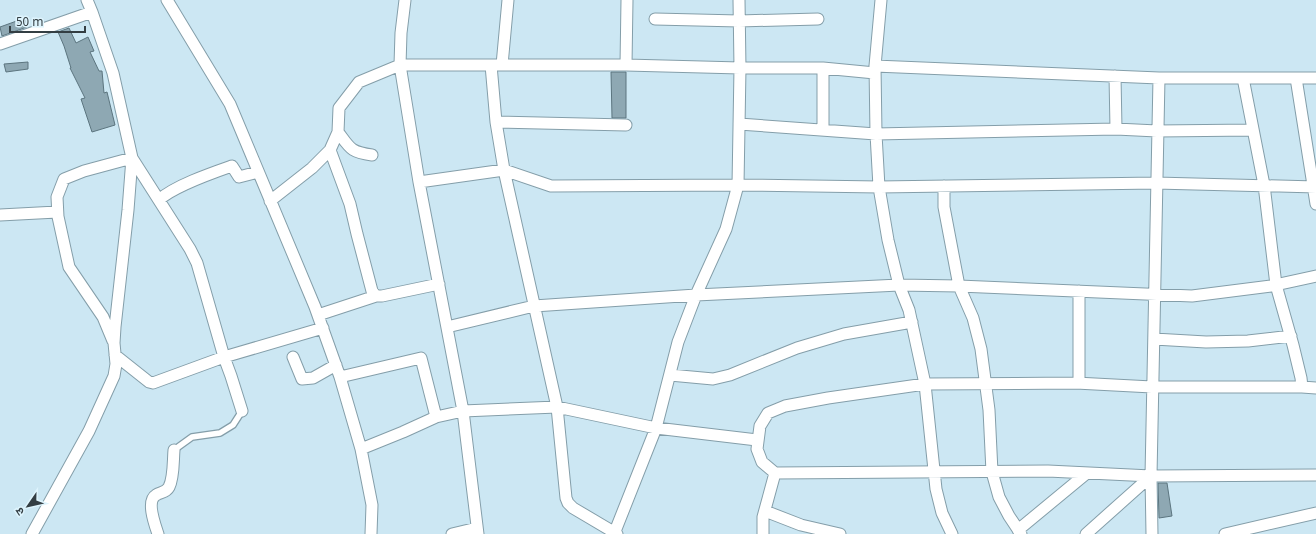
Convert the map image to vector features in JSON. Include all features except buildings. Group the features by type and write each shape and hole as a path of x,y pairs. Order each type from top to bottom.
{"street":[{"path":"32,534 89,431 114,376 116,364 114,343 132,158 113,73 87,0"},
{"path":"167,0 230,104 323,328 340,377 361,449 372,505 371,534"},
{"path":"405,0 401,34 400,65 419,182 463,411 477,531 452,534"},
{"path":"502,65 508,0"},
{"path":"626,65 627,0"},
{"path":"491,65 496,122 504,170 557,407 566,498 568,503 573,508 615,534 656,428 678,342 696,295 726,229 738,185 740,68 739,0"},
{"path":"881,0 875,70 879,187 888,240 899,285 909,310 925,384 936,489 942,513 952,534"},
{"path":"0,44 92,12"},
{"path":"655,19 739,21 818,19"},
{"path":"270,201 312,168 330,150 338,132 339,108 359,82 400,65 626,65 740,68 823,68 1159,78 1316,78"},
{"path":"822,130 823,68"},
{"path":"1115,76 1116,129"},
{"path":"1152,534 1152,387 1159,78"},
{"path":"1243,78 1264,185 1276,285 1291,336 1302,387"},
{"path":"1296,78 1316,204"},
{"path":"496,122 626,125"},
{"path":"739,124 876,134 1116,129 1157,131 1253,130"},
{"path":"338,132 349,147 358,153 372,155"},
{"path":"330,150 350,204 372,291 376,296"},
{"path":"132,158 190,249 197,263 224,357 242,411"},
{"path":"58,217 57,197 64,179 84,171 132,158"},
{"path":"159,200 165,194 213,172 232,166 239,177 258,172"},
{"path":"419,182 504,170 551,186 738,185 879,187 1156,183 1314,187"},
{"path":"944,186 944,207 959,286 975,326 981,348 989,410 992,472 999,497 1019,532 1087,473"},
{"path":"0,215 57,212 69,267 103,317 114,343"},
{"path":"447,327 534,306 696,295 899,285 959,286 1192,296 1276,285 1316,276"},
{"path":"318,315 376,296 439,284"},
{"path":"1079,291 1079,383"},
{"path":"670,375 713,379 724,377 797,348 844,334 912,322"},
{"path":"115,355 149,382 154,383 224,357 323,328"},
{"path":"1154,339 1234,342 1291,336"},
{"path":"293,357 302,379 313,378 336,365"},
{"path":"340,377 421,358 436,417"},
{"path":"1316,388 1152,387 1079,383 925,384 828,398 785,406 768,414 760,426 757,440 757,449 762,462 775,473 1048,471 1151,476 1316,475"},
{"path":"361,449 436,417 463,411 557,407 656,428 757,440"},
{"path":"158,534 154,522 151,501 156,495 167,490 170,486 172,480 174,450"},
{"path":"763,534 763,517 775,473"},
{"path":"1086,534 1151,476"},
{"path":"765,511 801,525 840,534"},
{"path":"1225,534 1316,513"}],"lane":[{"path":"174,450 192,437 220,433 233,426 242,411"}]}
